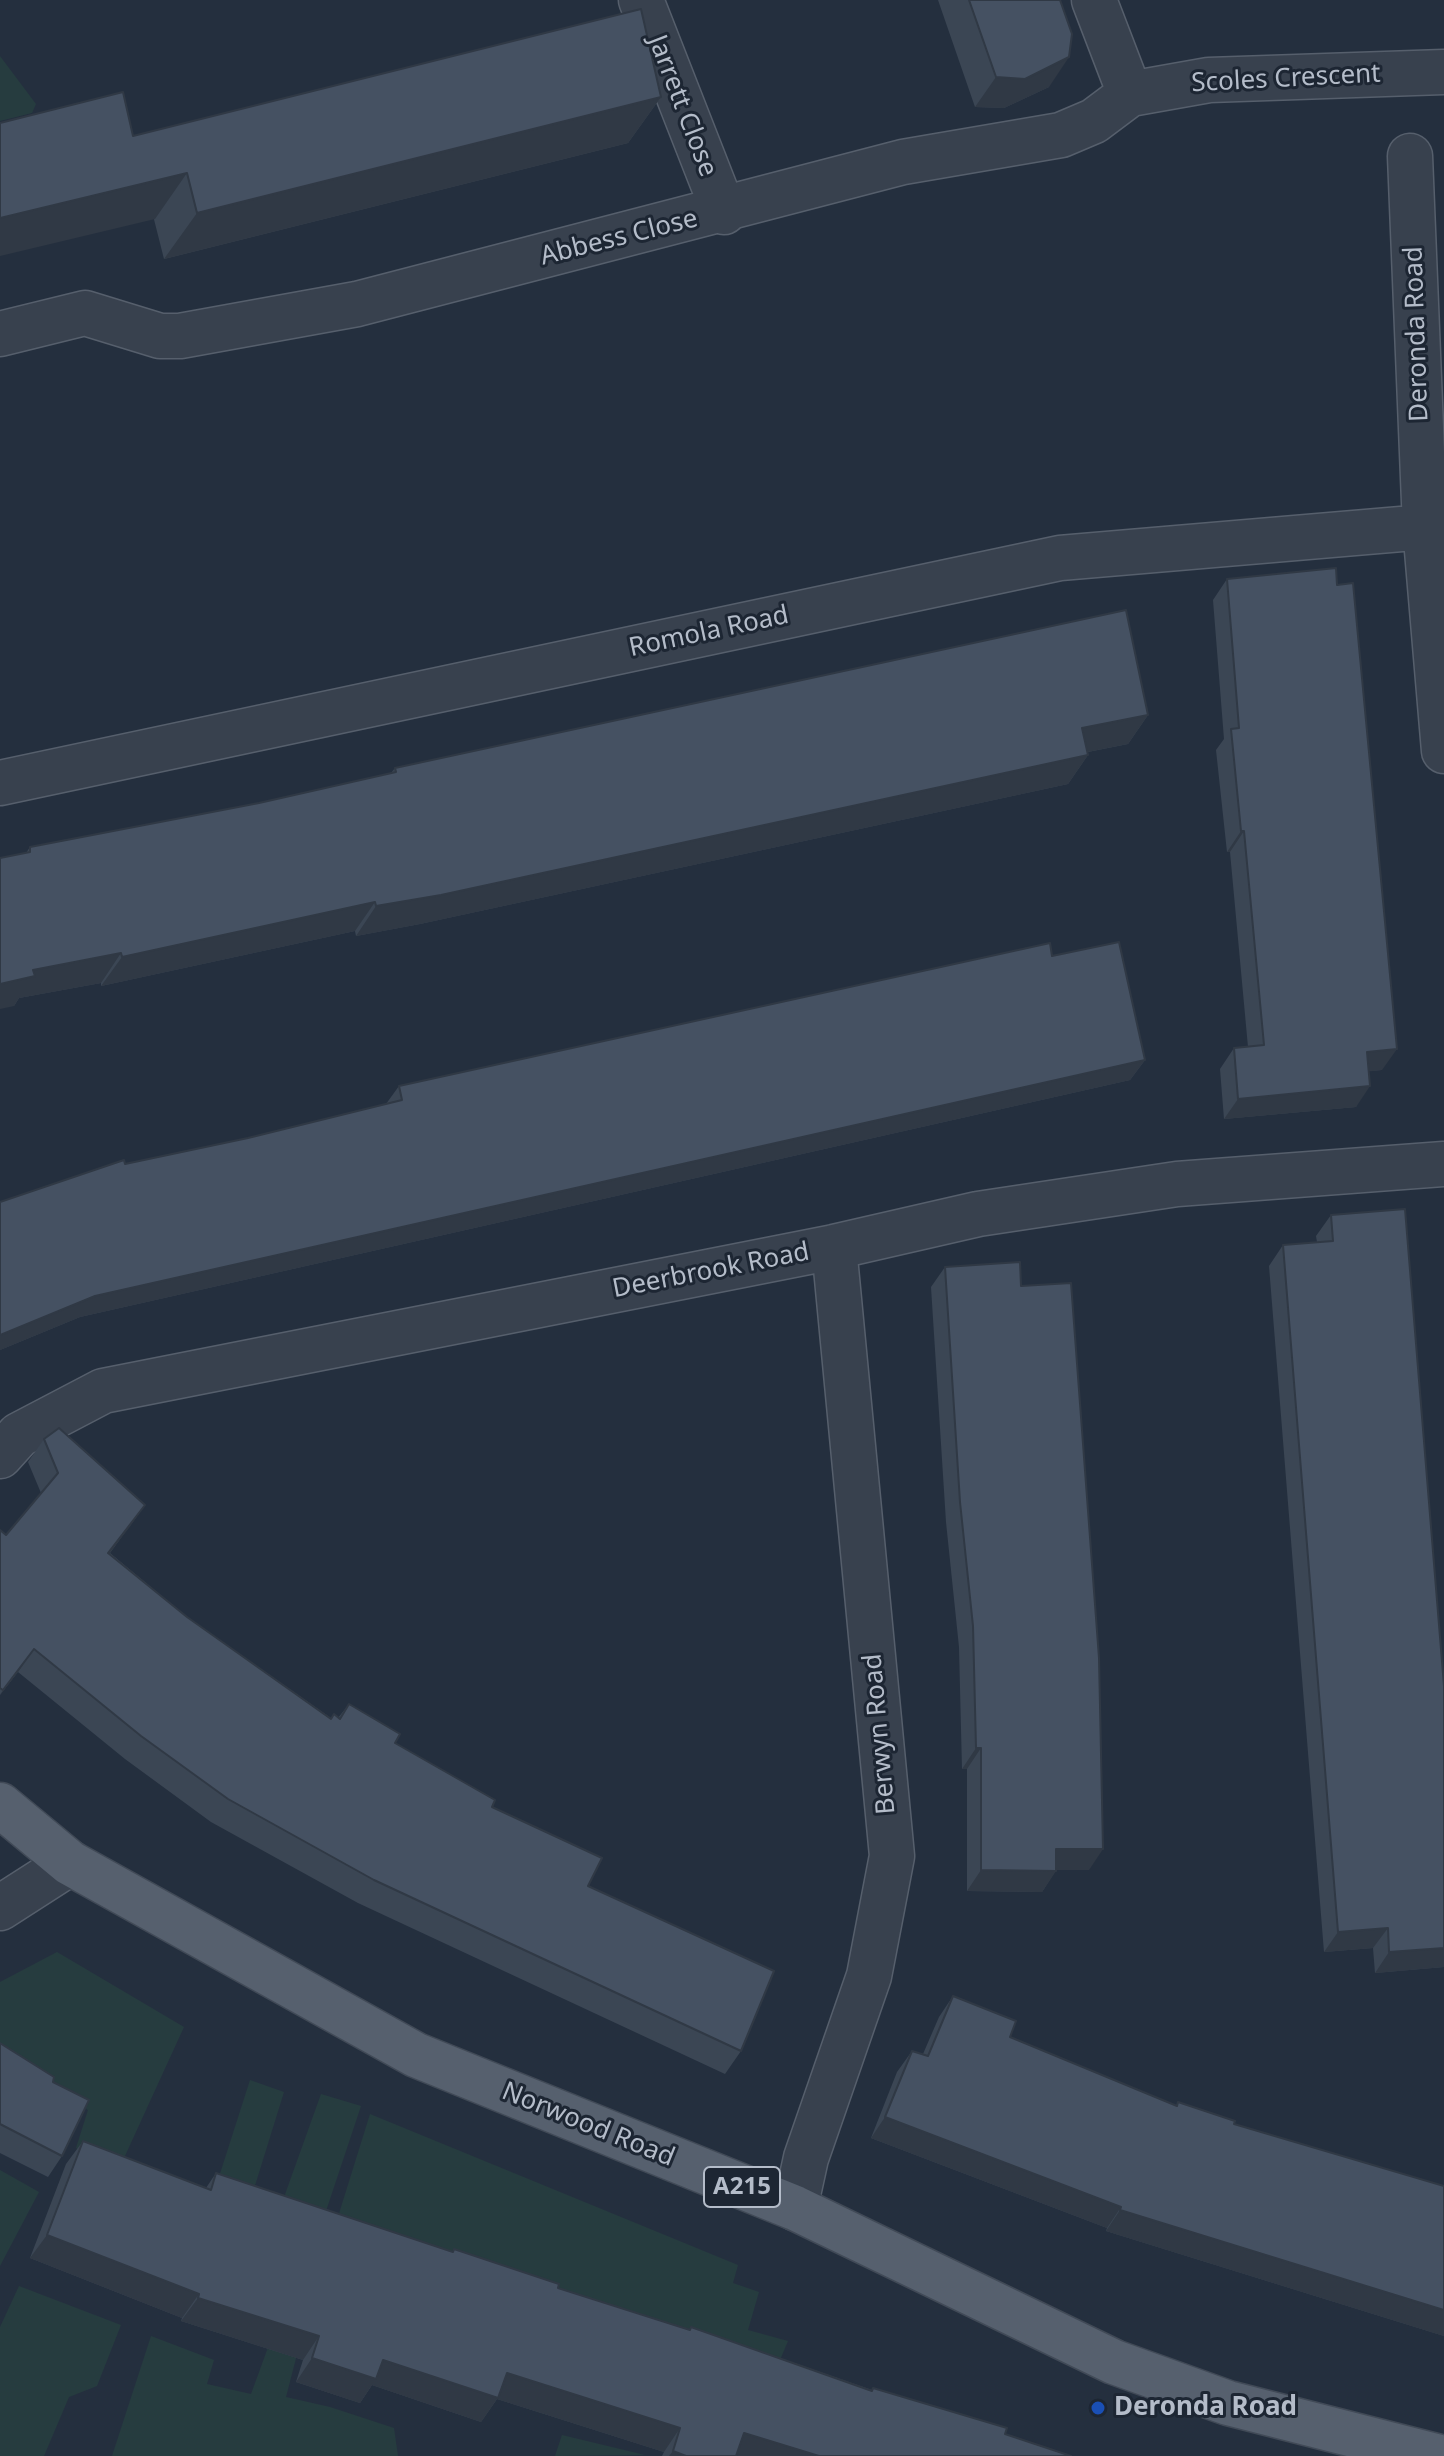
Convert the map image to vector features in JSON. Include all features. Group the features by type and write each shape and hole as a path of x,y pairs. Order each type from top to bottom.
{"main road":[{"name":"Norwood Road","path":"0,1805 70,1863 416,2055 795,2208 1114,2362 1228,2403 1436,2456"}],"street":[{"name":"Jarrett Close","path":"641,0 724,212"},
{"path":"1094,0 1130,94"},
{"name":"Scoles Crescent","path":"1130,94 1209,80 1444,72"},
{"name":"Abbess Close","path":"0,334 85,313 160,336 180,336 357,304 724,212 903,162 1061,135 1094,121 1130,94"},
{"name":"Deronda Road","path":"1410,156 1425,527 1444,751"},
{"name":"Romola Road","path":"0,783 1060,558 1425,527"},
{"name":"Deerbrook Road","path":"0,1456 19,1435 103,1391 834,1247 978,1214 1177,1184 1444,1164"},
{"name":"Berwyn Road","path":"795,2208 806,2158 869,1976 892,1856 834,1247"},
{"path":"0,1908 70,1863"}],"green space":[{"path":"0,56 36,104 32,113 0,121"},
{"path":"57,1952 184,2027 119,2169 76,2148 88,2110 0,2057 0,1982"},
{"path":"250,2080 284,2092 253,2192 217,2183"},
{"path":"321,2094 361,2106 325,2214 283,2200"},
{"path":"370,2114 738,2265 733,2283 759,2292 748,2330 788,2341 775,2372 337,2220"},
{"path":"0,2170 39,2192 0,2266"},
{"path":"19,2286 121,2325 97,2386 69,2397 44,2456 0,2456 0,2327"},
{"path":"274,2331 301,2339 286,2397 330,2407 394,2428 398,2456 112,2456 151,2336 214,2360 207,2384 251,2394"},
{"path":"562,2435 645,2455 555,2456"}],"building":[{"path":"969,0 1060,0 1072,34 1069,57 1025,79 996,77"},
{"path":"641,9 661,97 197,213 187,173 0,218 0,123 123,92 133,136"},
{"path":"1336,568 1337,585 1353,583 1397,1049 1367,1052 1370,1086 1238,1099 1234,1048 1264,1045 1231,729 1239,728 1227,579"},
{"path":"1126,610 1148,715 1082,728 1088,755 441,895 376,906 375,902 122,957 121,953 33,970 35,976 0,984 0,858 30,852 30,847 259,803 396,772 395,768"},
{"path":"1119,942 1145,1060 95,1296 0,1335 0,1202 124,1160 125,1164 248,1138 402,1100 399,1086 1050,943 1052,956"},
{"path":"1405,1209 1444,1686 1444,1948 1389,1952 1388,1928 1338,1932 1283,1245 1333,1241 1331,1215"},
{"path":"1020,1262 1021,1286 1071,1283 1099,1658 1103,1849 1056,1849 1056,1871 981,1870 981,1748 976,1748 973,1626 960,1502 945,1267"},
{"path":"59,1428 145,1505 108,1553 187,1617 331,1719 334,1714 340,1719 349,1704 400,1734 395,1743 495,1800 492,1807 602,1858 588,1886 774,1971 741,2051 374,1880 228,1799 141,1736 34,1649 3,1690 0,1688 0,1530 6,1535 58,1473 44,1439"},
{"path":"953,1996 1016,2021 1010,2037 1177,2106 1178,2102 1235,2121 1234,2124 1444,2186 1444,2310 1120,2210 1121,2207 885,2117 912,2051 928,2056"},
{"path":"0,2043 54,2077 53,2082 89,2100 62,2156 0,2124"},
{"path":"83,2141 211,2190 216,2173 559,2284 558,2288 690,2330 691,2327 872,2391 873,2388 1007,2428 1005,2434 1071,2456 819,2456 744,2433 736,2456 686,2456 673,2451 680,2428 507,2373 498,2398 383,2360 376,2379 312,2358 319,2336 198,2298 199,2294 47,2235"}],"place":[{"name":"Deronda Road","path":"1098,2408"}]}
